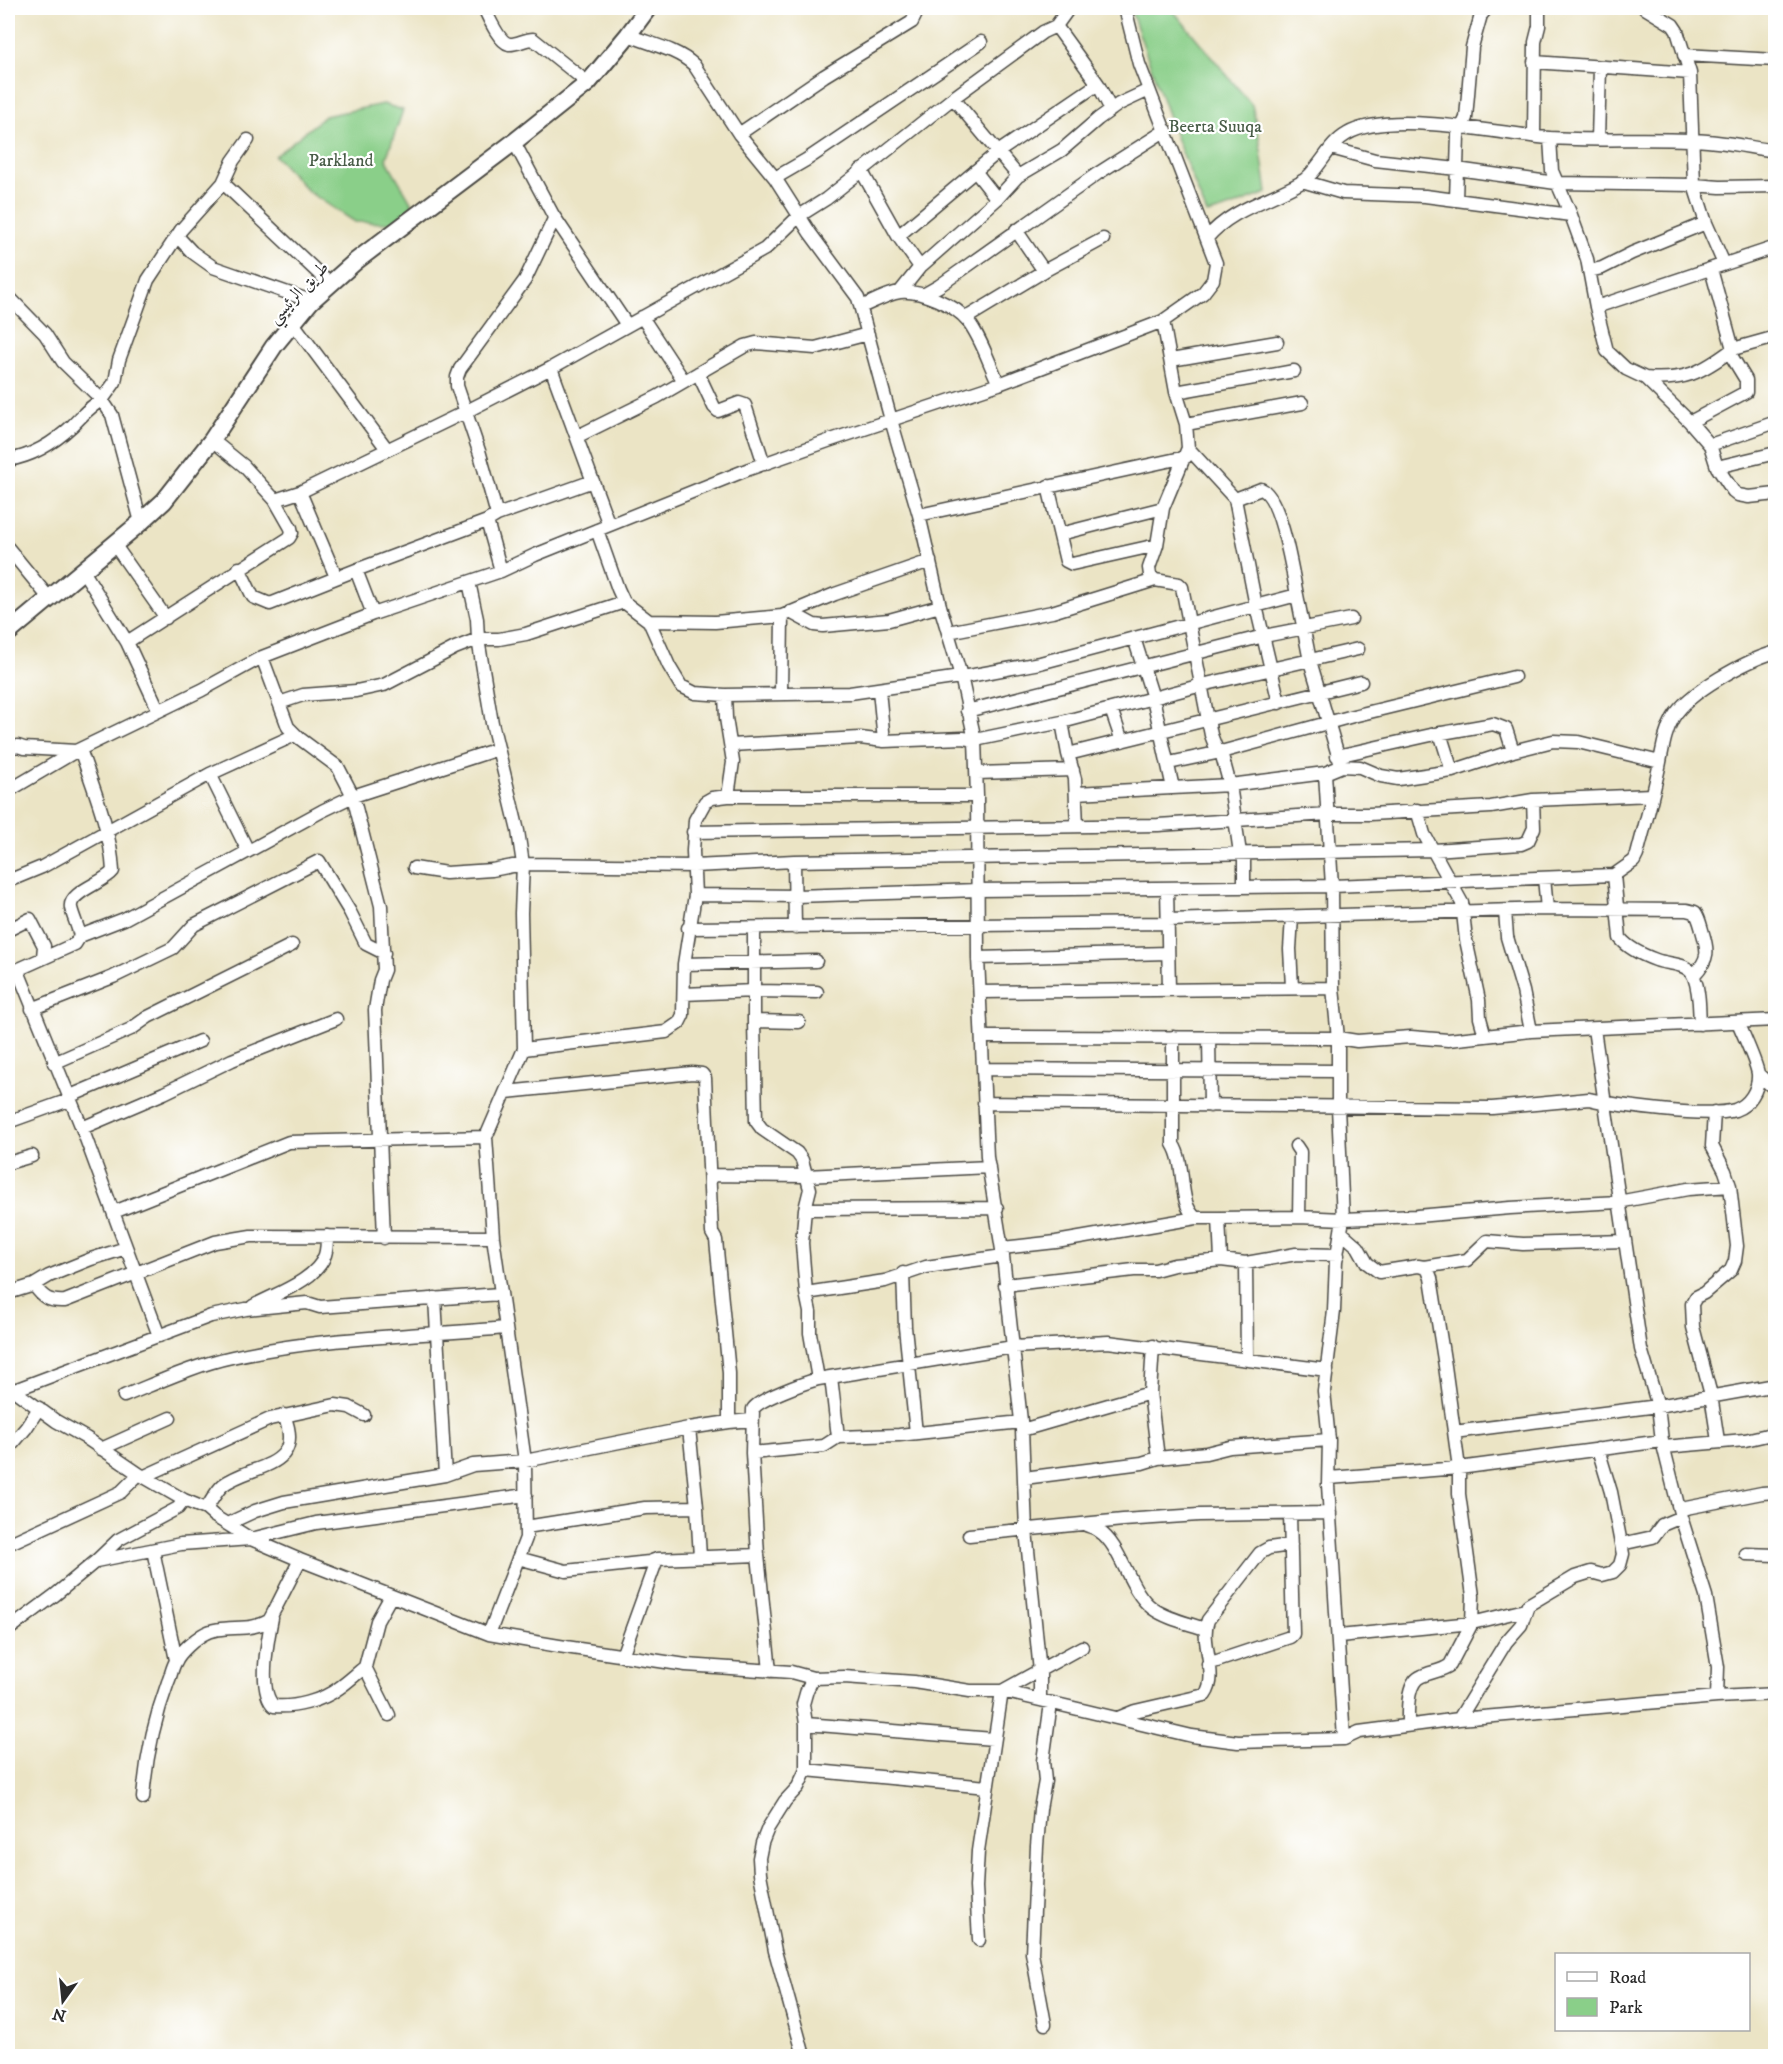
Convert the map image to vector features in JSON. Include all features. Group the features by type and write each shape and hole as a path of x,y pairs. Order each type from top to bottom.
{"main road":[{"name":"طريق الرئيسي","path":"8,633 164,501 212,440 274,346 311,301 356,261 588,83 648,8"}],"street":[{"path":"484,8 505,42 510,44 533,39 588,83"},
{"path":"739,134 824,76 912,22 916,14 914,8"},
{"path":"275,500 300,492 552,368 765,249 800,216 953,98 1043,32 1056,26 1069,8"},
{"path":"8,790 76,751 262,657 373,614 501,571 535,555 764,464 999,384 1162,321 1203,293 1213,280 1216,263 1139,64 1125,8"},
{"path":"1456,200 1458,135 1466,118 1472,47 1481,15 1487,8"},
{"path":"1534,136 1534,62 1539,8"},
{"path":"1645,8 1673,25 1690,73 1694,185 1706,223 1724,264"},
{"path":"1056,26 1098,84 1111,110"},
{"path":"628,35 686,58 700,73 739,134 775,178 848,282 861,307 919,515 940,606 961,676 975,740 978,958 984,1103 989,1167 1003,1252 1013,1347 1021,1426 1026,1530 1045,1701 1043,1761 1045,1781 1037,1846 1032,1953 1045,2025"},
{"path":"775,178 806,160 981,42"},
{"path":"1684,55 1776,60"},
{"path":"1534,62 1690,73"},
{"path":"1598,139 1600,68"},
{"path":"898,236 998,152 1098,84"},
{"path":"900,292 920,267 997,199 1018,176 1062,150 1111,110 1149,90"},
{"path":"953,98 1018,176"},
{"path":"1207,238 1216,226 1228,218 1302,182 1331,148 1347,134 1369,126 1395,122 1461,127 1550,138 1693,140 1776,151"},
{"path":"925,294 1097,174 1166,130"},
{"path":"1550,138 1552,171 1571,215 1589,271 1607,351 1626,369 1645,378 1710,444 1717,467 1733,491 1738,495 1749,497 1776,494"},
{"path":"8,460 50,444 93,405 102,400 116,382 119,360 148,280 177,236 224,183 233,161 248,140"},
{"path":"514,142 553,215 627,325"},
{"path":"1331,148 1375,160 1556,183 1694,185 1720,188 1776,186"},
{"path":"861,170 898,236 920,267"},
{"path":"975,171 997,199"},
{"path":"1302,182 1343,193 1425,196 1571,215"},
{"path":"224,183 330,284"},
{"path":"501,571 480,454 457,386 457,377 460,369 525,279 554,219 553,215"},
{"path":"1589,271 1602,268 1632,253 1706,223"},
{"path":"1016,230 1044,271"},
{"path":"177,236 192,252 213,267 311,301"},
{"path":"966,318 1103,239"},
{"path":"1596,308 1776,246"},
{"path":"1690,422 1746,392 1746,380 1731,350 1711,268"},
{"path":"861,307 900,292 925,294 966,318 999,384"},
{"path":"8,296 45,334 63,362 102,400 112,416 141,522"},
{"path":"642,317 684,381"},
{"path":"1155,580 1150,575 1149,568 1157,545 1163,508 1187,452 1186,424 1176,392 1162,321"},
{"path":"293,323 387,449"},
{"path":"578,436 657,396 744,346 756,343 815,348 868,334"},
{"path":"1645,378 1665,379 1687,376 1731,350 1776,337"},
{"path":"1171,360 1277,342"},
{"path":"552,368 593,481 618,589 624,602 649,621 669,666 681,686 695,693 725,695 850,693 879,690 1040,663 1297,595"},
{"path":"1176,392 1294,370"},
{"path":"698,373 718,411 739,403 745,405 764,464"},
{"path":"1186,424 1302,403"},
{"path":"1710,444 1776,422"},
{"path":"126,642 289,538 292,533 275,500 244,466 212,440"},
{"path":"919,515 1187,452"},
{"path":"1187,452 1235,499 1256,606 1279,703"},
{"path":"1717,467 1776,453"},
{"path":"239,568 253,597 270,604 593,481"},
{"path":"1048,486 1066,561 1072,564 1157,545"},
{"path":"1235,499 1261,489 1270,496 1282,525 1310,661 1339,761"},
{"path":"300,492 336,577"},
{"path":"1060,534 1163,508"},
{"path":"114,544 166,618"},
{"path":"8,548 49,598"},
{"path":"649,621 715,622 786,614 930,561"},
{"path":"82,569 126,642 159,711"},
{"path":"356,570 373,614"},
{"path":"948,632 1052,612 1155,580 1179,584 1182,587 1214,744 1221,752 1230,784 1245,887"},
{"path":"469,582 498,749 518,831 523,864 521,913 524,1049 486,1137 493,1237 525,1461 526,1538 489,1634"},
{"path":"279,703 303,695 356,691 384,685 455,648 478,639 499,639 526,634 624,602"},
{"path":"786,614 814,625 823,626 889,620 940,606"},
{"path":"781,694 786,614"},
{"path":"967,711 1264,636 1351,619"},
{"path":"1134,638 1153,698 1173,788"},
{"path":"731,745 860,738 884,741 942,738 975,740 1062,722 1202,685 1358,650"},
{"path":"695,895 796,896 978,890 1332,886 1614,875 1634,861 1637,855 1663,744 1677,711 1700,690 1758,657 1776,652"},
{"path":"262,657 288,727 295,735 338,767 353,796 368,857 378,886 384,970 375,1010 384,1238"},
{"path":"1169,763 1221,752 1327,723 1514,677"},
{"path":"1068,754 1361,682"},
{"path":"879,690 884,741"},
{"path":"725,695 733,762 728,796"},
{"path":"1111,709 1122,741"},
{"path":"1062,722 1076,793 1077,826"},
{"path":"1076,793 1230,784 1326,773 1339,761 1440,733 1498,724 1506,729 1513,751"},
{"path":"1440,733 1452,771"},
{"path":"8,881 42,867 210,774 295,735"},
{"path":"1339,761 1365,768 1390,779 1452,771 1513,751 1553,741 1578,742 1660,762"},
{"path":"8,748 18,746 76,751 82,755 97,796 113,871 108,878 76,895 71,901 80,936"},
{"path":"159,1336 82,1128 32,1009 13,972 75,944 80,936 124,919 353,796 498,749"},
{"path":"977,773 1072,770"},
{"path":"1326,773 1338,1038 1342,1225 1336,1261 1334,1311 1324,1391 1329,1440 1330,1513 1344,1739"},
{"path":"210,774 248,851"},
{"path":"693,832 1236,821 1328,814 1370,814 1491,807 1533,800 1652,795"},
{"path":"524,1049 666,1032 679,1023 683,1015 684,964 695,895 693,832 695,820 705,802 712,798 728,796 977,796"},
{"path":"414,868 446,873 492,870 523,864 694,866 794,861 1434,850 1521,844 1528,841 1534,828 1533,800"},
{"path":"1417,810 1424,834 1448,881 1460,896 1466,940 1485,1036"},
{"path":"32,1009 113,977 173,948 194,925 320,861 366,944 384,953"},
{"path":"794,861 795,928"},
{"path":"1614,875 1620,938 1659,962 1689,969 1694,975 1700,1024"},
{"path":"1544,878 1546,909"},
{"path":"1167,888 1169,990"},
{"path":"688,928 754,929 1167,922 1546,909 1687,910 1695,912 1698,917 1708,950 1704,961 1694,975"},
{"path":"1505,911 1507,937 1523,991 1531,1031"},
{"path":"1292,917 1290,949 1292,987"},
{"path":"8,930 30,919 44,946 43,957"},
{"path":"754,929 756,1121 762,1129 796,1153 802,1160 810,1192 805,1209 802,1243 806,1293 810,1311 810,1333 818,1379"},
{"path":"54,1063 131,1029 148,1017 292,945"},
{"path":"978,958 1168,953"},
{"path":"684,964 816,961"},
{"path":"980,992 1334,988"},
{"path":"684,994 754,991 817,992"},
{"path":"82,1128 164,1093 232,1060 336,1019"},
{"path":"982,1037 1338,1038 1357,1041 1411,1037 1448,1040 1531,1031 1776,1020"},
{"path":"754,1021 799,1022"},
{"path":"1738,1022 1758,1074 1776,1090"},
{"path":"1594,1029 1641,1349 1658,1406 1663,1444 1681,1513 1706,1596 1718,1667 1717,1697"},
{"path":"1173,1037 1173,1144 1180,1157 1187,1209 1196,1218"},
{"path":"1209,1038 1210,1106"},
{"path":"8,1122 200,1041"},
{"path":"984,1069 1338,1071"},
{"path":"506,1092 692,1073 702,1074 705,1082 712,1233 716,1240 729,1373 729,1422"},
{"path":"984,1103 1492,1108 1589,1099 1672,1110 1714,1112 1736,1109 1746,1104 1752,1098 1758,1074"},
{"path":"1714,1112 1712,1146 1730,1186 1737,1246 1731,1270 1696,1297 1692,1304 1693,1327 1712,1395 1718,1441"},
{"path":"114,1212 289,1142 486,1137"},
{"path":"1296,1146 1300,1152 1299,1217"},
{"path":"8,1163 32,1156"},
{"path":"710,1175 806,1176 989,1167"},
{"path":"806,1293 885,1281 926,1267 1196,1218 1299,1217 1342,1225 1510,1208 1618,1202 1688,1189 1730,1186"},
{"path":"805,1209 997,1208"},
{"path":"1219,1218 1221,1260"},
{"path":"1342,1225 1367,1263 1379,1272 1467,1260 1487,1241 1523,1244 1625,1241"},
{"path":"34,1285 42,1297 65,1301 215,1242 251,1236 493,1237"},
{"path":"246,1309 294,1287 321,1265 326,1254 327,1236"},
{"path":"8,1293 34,1285 60,1271 126,1248"},
{"path":"1005,1284 1134,1270 1155,1270 1174,1265 1221,1260 1246,1263 1296,1254 1338,1255"},
{"path":"1246,1263 1247,1359"},
{"path":"1408,1725 1408,1706 1414,1681 1419,1676 1445,1669 1450,1665 1472,1623 1473,1596 1459,1494 1459,1468 1454,1432 1431,1278 1424,1267"},
{"path":"903,1273 905,1327 916,1433"},
{"path":"9,1390 211,1316 246,1309 307,1303 320,1307 500,1294"},
{"path":"435,1298 445,1475"},
{"path":"124,1396 176,1375 231,1357 401,1335 506,1328"},
{"path":"770,1671 758,1555 752,1453 752,1420 756,1404 793,1387 818,1379 1013,1347 1108,1342 1327,1370"},
{"path":"1153,1346 1150,1393 1158,1458"},
{"path":"831,1377 838,1437"},
{"path":"1454,1432 1658,1406 1776,1385"},
{"path":"9,1390 142,1475 184,1500 206,1509 251,1539 489,1634 686,1665 791,1672 813,1678 844,1677 914,1683 969,1691 1002,1691 1192,1736 1238,1742 1344,1739 1359,1732 1459,1719 1776,1694"},
{"path":"752,1453 824,1446 838,1437 1021,1426 1150,1393"},
{"path":"8,1544 121,1492 142,1475 270,1419 335,1406 349,1407 364,1415"},
{"path":"8,1449 39,1408"},
{"path":"206,1509 222,1486 280,1457 289,1444 290,1431 284,1415"},
{"path":"101,1449 170,1418"},
{"path":"227,1524 255,1511 284,1503 445,1475 473,1466 525,1461 689,1428 752,1420"},
{"path":"689,1428 700,1557"},
{"path":"1329,1478 1459,1468 1598,1449 1745,1440 1776,1433"},
{"path":"1024,1478 1142,1463 1158,1458 1230,1448 1329,1440"},
{"path":"1459,1719 1506,1642 1521,1625 1525,1610 1534,1599 1575,1576 1591,1572 1602,1575 1613,1572 1620,1565 1623,1554 1611,1492 1598,1449"},
{"path":"1621,1544 1653,1537 1662,1525 1681,1513 1762,1493 1776,1492"},
{"path":"96,1561 181,1544 251,1539 316,1523 526,1495"},
{"path":"8,1630 55,1595 118,1540 178,1508 184,1500"},
{"path":"526,1527 645,1508 697,1507"},
{"path":"969,1535 1199,1515 1330,1513"},
{"path":"1208,1664 1290,1637 1293,1634 1290,1514"},
{"path":"1086,1525 1100,1531 1111,1543 1132,1585 1150,1607 1169,1617 1205,1629"},
{"path":"1117,1718 1135,1711 1205,1695 1210,1683 1205,1629 1212,1615 1260,1553 1269,1548 1291,1545"},
{"path":"153,1550 176,1660"},
{"path":"1746,1554 1776,1555"},
{"path":"518,1558 566,1571 649,1562 657,1559 758,1555"},
{"path":"622,1656 657,1559"},
{"path":"300,1560 272,1617 265,1655 268,1699 274,1706 301,1704 326,1695 337,1690 365,1666 377,1621 390,1596"},
{"path":"1339,1636 1472,1623 1525,1610"},
{"path":"143,1798 146,1759 160,1706 176,1660 202,1634 261,1624 272,1617"},
{"path":"1002,1691 1082,1647"},
{"path":"365,1666 389,1715"},
{"path":"804,2056 775,1951 759,1874 759,1858 768,1828 785,1801 798,1787 806,1770 806,1724 803,1704 813,1678"},
{"path":"979,1940 976,1887 978,1851 1002,1691"},
{"path":"806,1724 993,1739"},
{"path":"806,1770 987,1787"}],"green space":[{"name":"Beerta Suuqa","path":"1130,8 1171,8 1252,105 1267,193 1207,214 1177,140"},
{"name":"Parkland","path":"383,104 403,110 386,159 413,205 392,223 355,222 309,192 275,156 325,116"}]}
